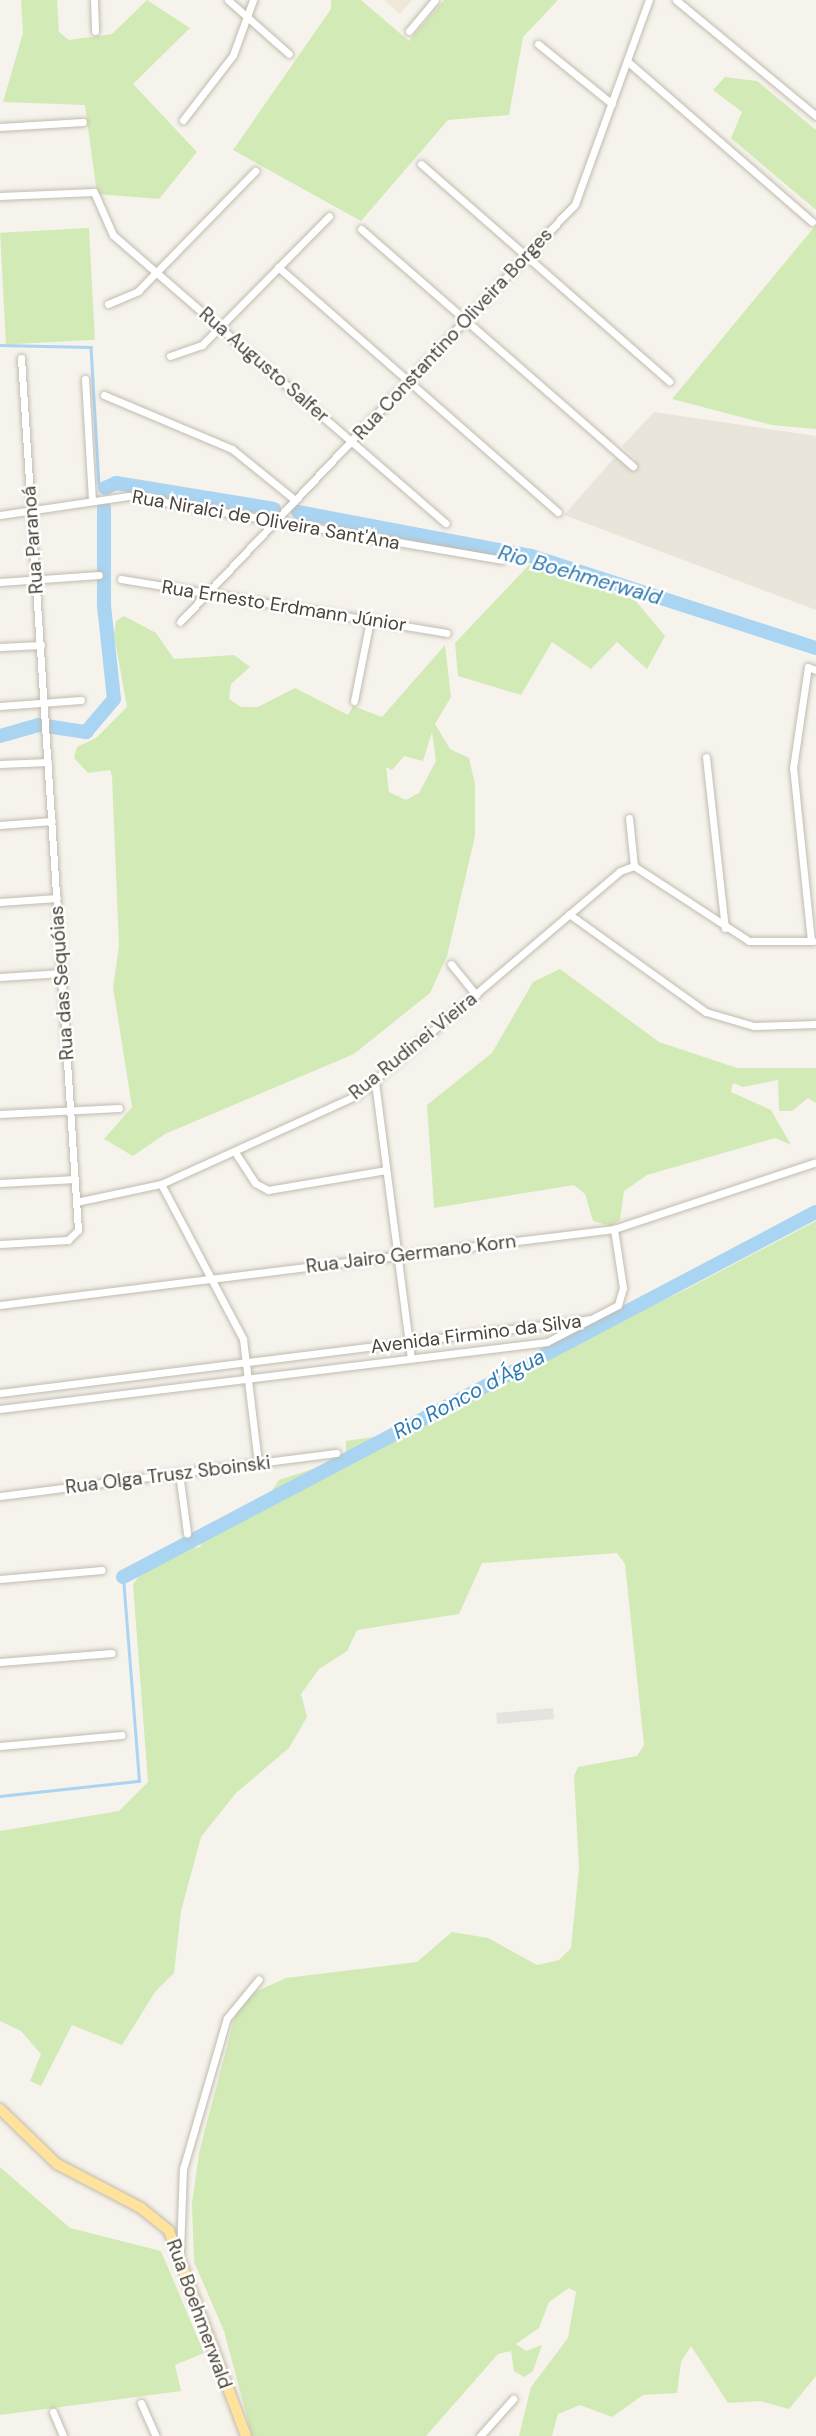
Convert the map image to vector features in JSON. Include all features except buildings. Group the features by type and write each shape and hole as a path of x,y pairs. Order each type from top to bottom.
{"main road":[{"name":"Rua Boehmerwald","path":"0,2109 71,2174 153,2215 180,2253 246,2436"}],"street":[{"path":"94,0 95,31"},
{"path":"228,0 289,54"},
{"path":"183,120 226,66 248,18 253,0"},
{"path":"409,31 435,0"},
{"name":"Rua Constantino Oliveira Borges","path":"180,622 578,200 649,0"},
{"path":"676,0 816,117"},
{"path":"538,44 611,104"},
{"path":"627,61 812,222"},
{"path":"0,127 83,122"},
{"path":"421,164 669,381"},
{"path":"108,304 132,295 255,171"},
{"name":"Rua Augusto Salfer","path":"0,195 84,189 98,196 113,235 446,523"},
{"path":"170,356 202,345 329,216"},
{"path":"361,229 633,466"},
{"path":"278,267 558,512"},
{"name":"Rua Paranoá","path":"20,358 46,725"},
{"path":"85,379 92,499"},
{"path":"104,394 232,449 295,500"},
{"name":"Rua Niralci de Oliveira Sant'Ana","path":"0,514 31,512 92,499 139,497 502,560"},
{"path":"0,582 99,576"},
{"name":"Rua Ernesto Erdmann Júnior","path":"121,579 447,633"},
{"path":"354,701 370,620"},
{"path":"0,648 41,645"},
{"path":"629,818 634,866 725,928 757,944 814,941 793,768 812,668"},
{"path":"0,706 81,700"},
{"name":"Rua das Sequóias","path":"0,1244 76,1237 75,1179 46,725"},
{"path":"706,757 725,928"},
{"path":"0,764 48,762"},
{"path":"0,825 52,821"},
{"name":"Rua Rudinei Vieira","path":"76,1202 161,1184 235,1152 375,1082 569,914 634,866"},
{"path":"0,902 57,898"},
{"path":"569,914 706,1012 754,1026 816,1024"},
{"path":"451,964 476,995"},
{"path":"0,977 62,973"},
{"path":"375,1082 411,1359"},
{"path":"0,1114 119,1108"},
{"path":"235,1152 255,1183 268,1190 386,1170"},
{"name":"Rua Jairo Germano Korn","path":"0,1305 614,1229 814,1163"},
{"path":"0,1183 75,1179"},
{"path":"161,1184 243,1339 258,1463"},
{"path":"599,1318 622,1297 614,1229"},
{"name":"Avenida Firmino da Silva","path":"0,1394 599,1318"},
{"name":"Avenida Firmino da Silva","path":"0,1409 547,1342 599,1318"},
{"path":"285,1358 286,1374"},
{"path":"39,1389 41,1404"},
{"name":"Rua Olga Trusz Sboinski","path":"0,1496 336,1453"},
{"path":"179,1473 187,1533"},
{"path":"0,1579 102,1570"},
{"path":"0,1661 112,1653"},
{"path":"0,1746 122,1735"},
{"path":"180,2253 183,2169 223,2030 231,2006 259,1979"},
{"path":"480,2436 513,2399"},
{"path":"141,2403 156,2436"},
{"path":"53,2412 63,2436"}],"shaded area":[{"path":"384,0 412,0 400,14"},
{"path":"654,412 816,436 816,610 564,515 614,458 633,466 636,460 622,446"},
{"path":"553,1708 554,1719 497,1724 496,1713"}],"green space":[{"path":"21,0 57,0 59,32 69,40 112,34 147,0 190,28 133,84 197,152 159,199 97,194 85,105 3,102 23,33"},
{"path":"331,0 361,0 409,41 444,0 558,0 523,37 509,115 448,120 361,221 233,150 331,9"},
{"path":"725,77 757,81 816,130 816,210 731,138 742,112 713,90"},
{"path":"816,225 816,429 772,425 672,399"},
{"path":"89,228 95,340 6,345 0,233"},
{"path":"529,565 635,600 665,636 647,669 617,642 591,669 552,642 521,695 458,676 455,643"},
{"path":"124,616 156,633 174,659 234,655 250,667 231,684 229,699 241,707 258,707 295,688 348,715 353,706 382,717 445,645 451,697 435,724 450,749 469,758 475,784 475,836 447,956 430,993 354,1054 165,1134 133,1156 104,1139 132,1107 113,987 119,946 112,776 110,770 88,773 74,758 77,747 96,738 127,707 114,635 116,621","holes":["432,732 436,761 419,793 406,800 389,792 386,767 392,770 404,756 423,761"]},
{"path":"560,969 659,1042 737,1068 816,1068 816,1103 808,1098 792,1111 779,1111 778,1080 743,1087 733,1083 731,1092 771,1110 791,1145 775,1138 647,1175 624,1191 620,1220 611,1226 593,1221 585,1194 574,1185 434,1208 427,1105 492,1053 533,982"},
{"path":"816,1221 816,2376 789,2409 760,2401 728,2403 691,2346 681,2362 677,2393 643,2395 612,2417 580,2405 558,2414 552,2436 519,2436 531,2387 568,2338 576,2292 569,2288 549,2302 539,2328 516,2344 526,2351 542,2345 533,2371 524,2377 514,2371 511,2351 498,2354 426,2436 252,2436 224,2331 194,2262 192,2203 199,2153 236,2012 253,1993 286,1978 417,1962 452,1932 488,1938 537,1965 559,1960 571,1948 579,1868 574,1776 578,1767 637,1756 644,1745 625,1564 617,1553 482,1563 459,1614 357,1630 347,1651 319,1669 301,1694 307,1717 289,1748 236,1793 201,1837 181,1911 174,1973 155,1992 122,2045 72,2025 41,2086 30,2081 41,2054 21,2031 0,2021 0,1831 119,1811 148,1782 133,1584 157,1552 200,1547 207,1526 271,1492 279,1480 346,1458 346,1441 394,1434 411,1420 422,1421 431,1406 446,1404 555,1344 572,1344 683,1291"},
{"path":"0,2167 70,2228 161,2251 204,2353 175,2365 181,2391 0,2415"}],"waterway":[{"path":"0,345 91,347 99,484 105,484"},
{"name":"Rio Boehmerwald","path":"105,488 116,483 274,509"},
{"name":"Rio Boehmerwald","path":"0,736 39,725 86,732 114,699 104,605 104,508"},
{"name":"Rio Boehmerwald","path":"298,512 531,556 816,648"},
{"name":"Rio Ronco d'Água","path":"123,1577 816,1212"},
{"path":"0,1796 139,1781 123,1577"}]}
